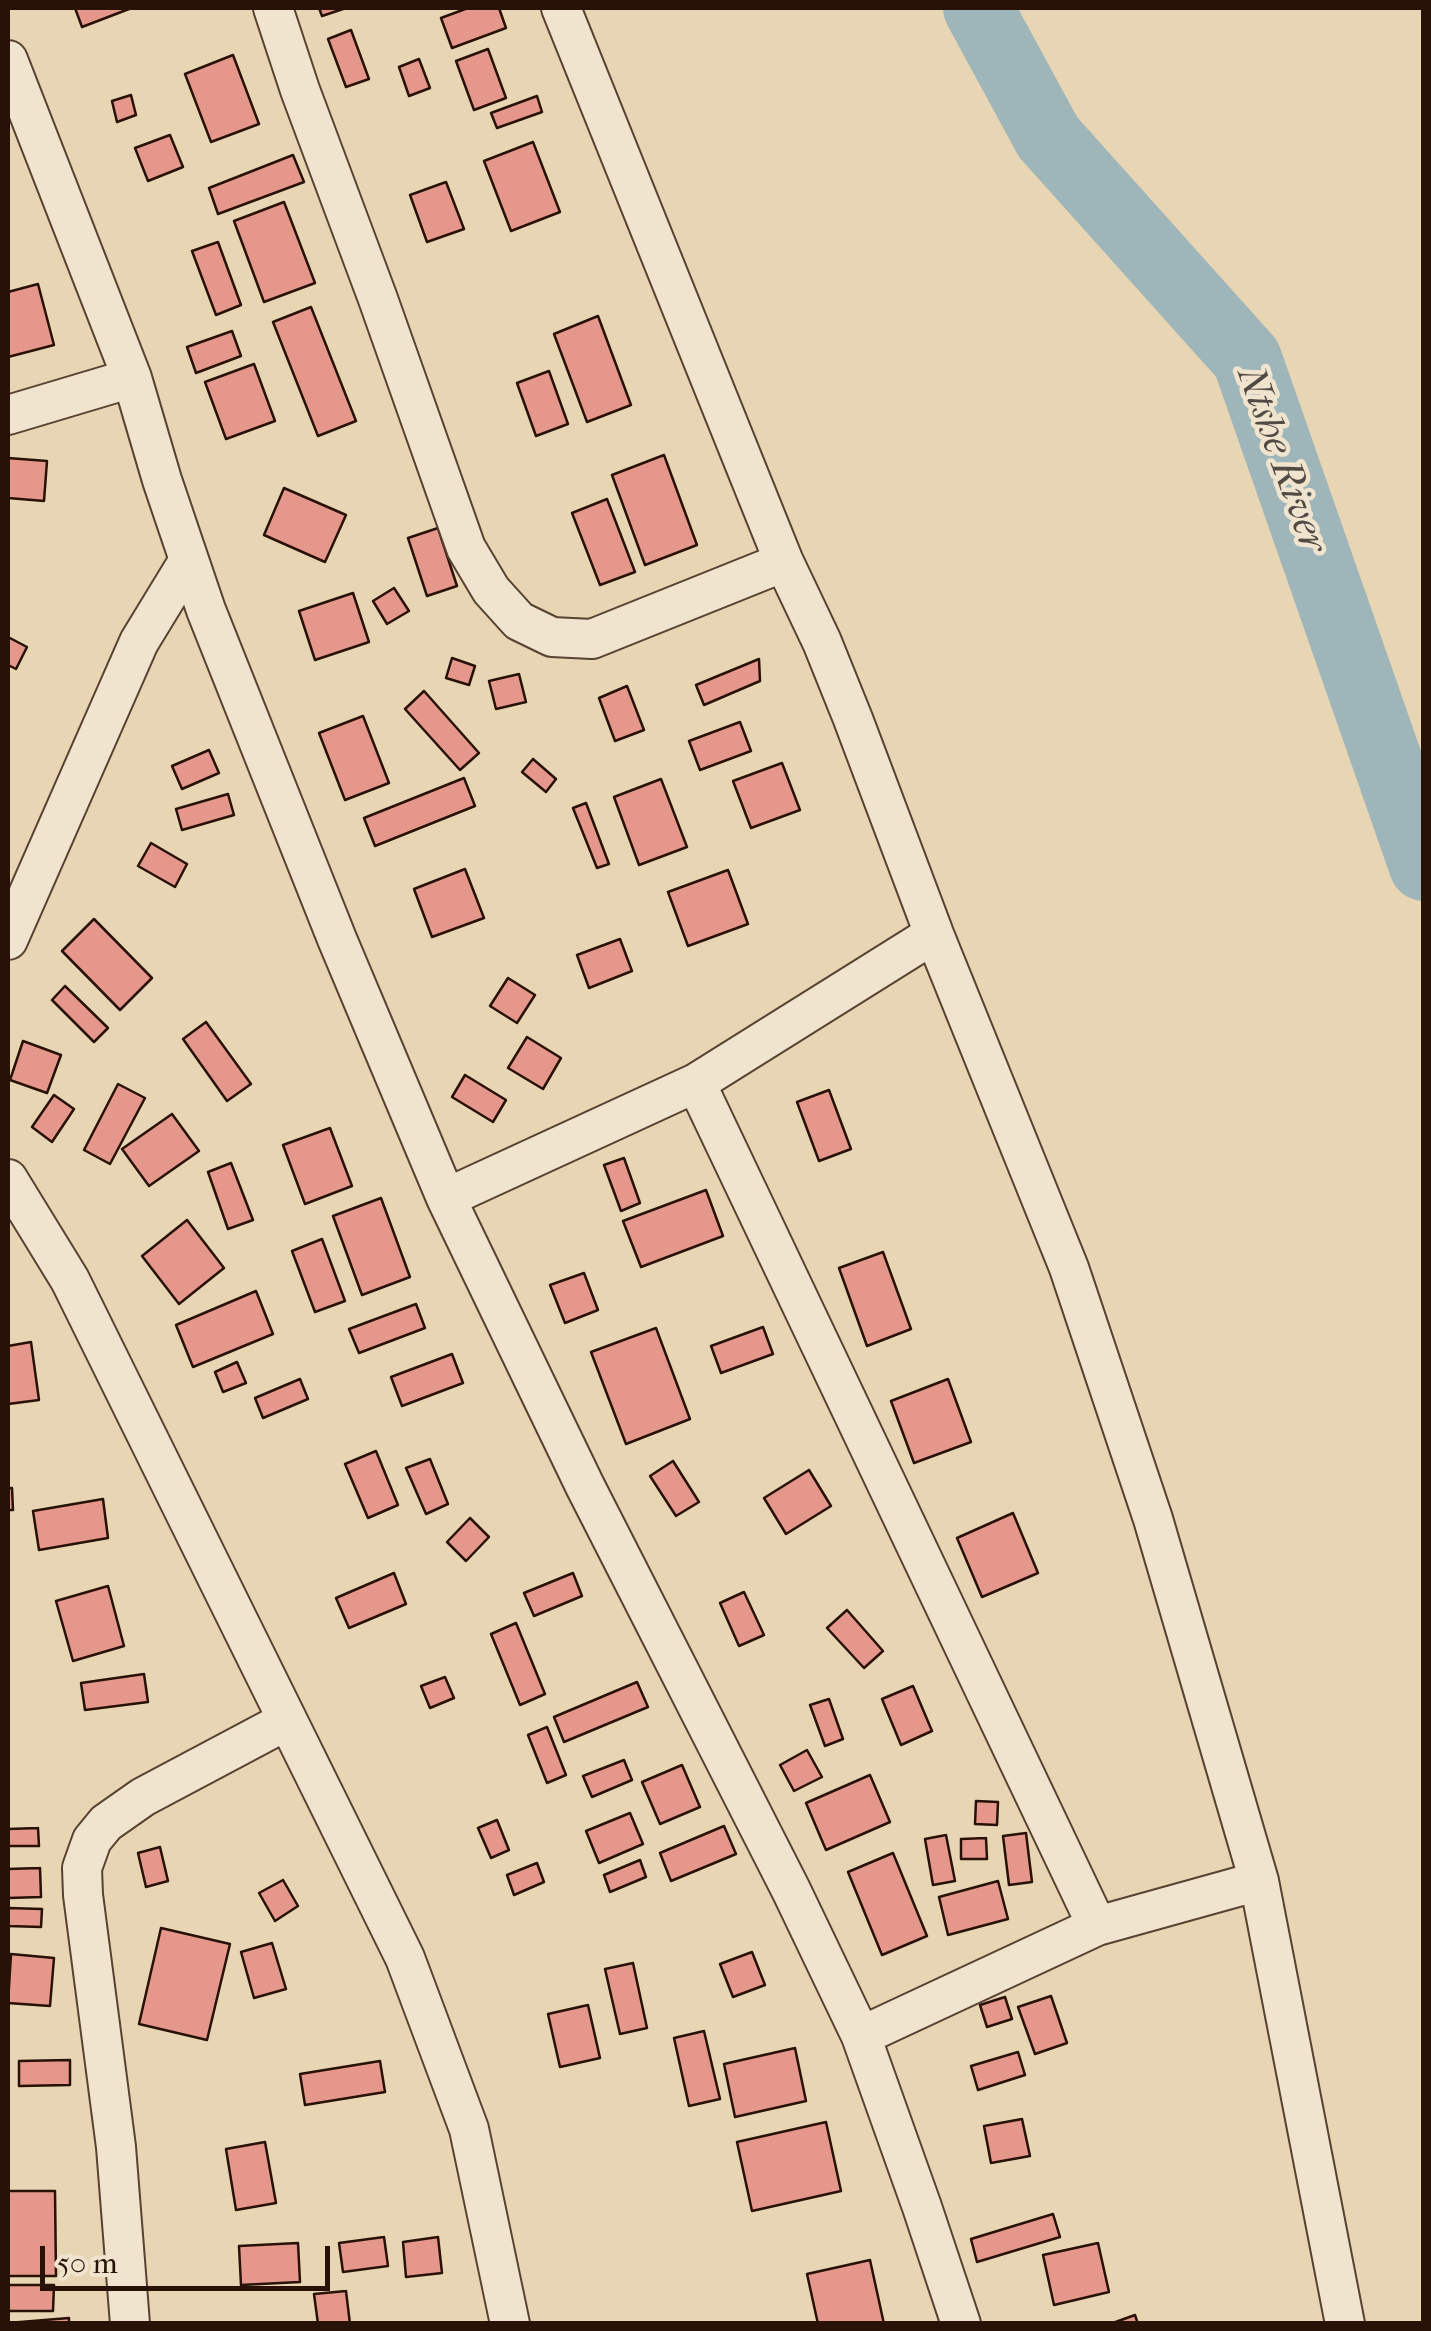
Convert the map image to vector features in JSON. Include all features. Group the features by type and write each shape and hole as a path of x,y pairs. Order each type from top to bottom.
{"street":[{"path":"273,8 466,548 491,590 519,621 552,637 592,639 784,562"},
{"path":"561,8 784,562 822,642 1069,1268 1153,1518 1259,1881 1345,2324"},
{"path":"8,60 132,378 206,610 446,1198 860,2036 960,2324"},
{"path":"8,415 132,378"},
{"path":"8,940 139,642 189,560"},
{"path":"446,1198 696,1083 934,934"},
{"path":"696,1083 1098,1926"},
{"path":"8,1180 70,1280 404,1958 469,2129 510,2324"},
{"path":"130,2324 116,2147 82,1868 92,1840 106,1823 144,1797 286,1721"},
{"path":"860,2036 1098,1926 1259,1881"}],"building":[{"path":"75,8 128,8 129,9 82,27"},
{"path":"319,8 346,8 322,16"},
{"path":"468,8 499,8 506,28 452,48 441,18"},
{"path":"351,30 369,79 346,87 328,39"},
{"path":"488,49 506,98 474,110 456,61"},
{"path":"233,55 259,124 211,142 185,74"},
{"path":"419,59 430,88 409,96 399,67"},
{"path":"131,95 136,115 117,122 112,101"},
{"path":"537,96 542,112 497,128 491,113"},
{"path":"170,135 183,167 148,181 135,148"},
{"path":"533,142 560,212 511,231 484,161"},
{"path":"293,155 304,182 218,214 209,188"},
{"path":"446,182 464,229 427,242 410,195"},
{"path":"284,202 315,283 264,302 234,221"},
{"path":"218,242 241,305 216,315 192,251"},
{"path":"38,284 54,345 8,357 8,292"},
{"path":"311,307 356,421 318,436 273,322"},
{"path":"598,316 631,405 587,422 554,334"},
{"path":"232,331 241,356 196,373 187,347"},
{"path":"254,364 275,421 226,439 205,382"},
{"path":"549,371 568,424 536,436 517,383"},
{"path":"664,455 697,545 645,565 612,475"},
{"path":"8,458 47,461 44,501 8,498"},
{"path":"284,488 346,515 325,562 264,535"},
{"path":"607,499 635,572 600,585 572,513"},
{"path":"438,528 457,586 427,596 408,538"},
{"path":"394,588 409,611 387,624 373,601"},
{"path":"353,593 369,642 315,660 299,611"},
{"path":"8,637 27,647 16,669 8,665"},
{"path":"452,658 475,666 469,685 446,678"},
{"path":"759,659 760,681 704,705 696,685"},
{"path":"519,674 526,702 496,709 489,681"},
{"path":"627,686 644,730 615,741 599,698"},
{"path":"424,691 479,753 460,770 405,709"},
{"path":"363,716 389,783 345,800 319,733"},
{"path":"740,722 751,751 700,770 689,741"},
{"path":"209,750 219,773 182,789 172,766"},
{"path":"533,759 556,779 546,792 522,772"},
{"path":"782,763 800,810 751,828 733,781"},
{"path":"464,778 475,806 375,846 364,818"},
{"path":"661,779 687,847 639,865 614,797"},
{"path":"228,794 234,815 182,830 176,809"},
{"path":"586,803 609,864 597,868 573,808"},
{"path":"151,843 187,864 175,887 138,866"},
{"path":"465,869 484,918 432,937 414,889"},
{"path":"728,870 748,924 688,946 668,892"},
{"path":"94,919 152,978 120,1010 62,951"},
{"path":"620,939 632,971 589,988 577,955"},
{"path":"508,978 535,995 517,1023 490,1006"},
{"path":"65,986 108,1028 94,1042 52,1000"},
{"path":"206,1022 251,1084 227,1101 183,1039"},
{"path":"527,1037 561,1058 543,1089 508,1068"},
{"path":"23,1041 61,1055 47,1093 10,1080"},
{"path":"465,1075 506,1100 493,1122 452,1097"},
{"path":"118,1084 145,1098 110,1164 84,1150"},
{"path":"829,1090 851,1149 819,1161 797,1102"},
{"path":"54,1095 74,1109 52,1142 32,1127"},
{"path":"172,1114 199,1151 149,1186 122,1149"},
{"path":"330,1128 352,1186 305,1204 283,1145"},
{"path":"624,1158 640,1203 621,1211 604,1165"},
{"path":"231,1163 253,1220 228,1229 208,1172"},
{"path":"706,1190 723,1236 641,1267 623,1221"},
{"path":"381,1198 410,1277 362,1295 333,1216"},
{"path":"187,1220 224,1268 179,1304 142,1256"},
{"path":"322,1239 345,1301 315,1312 292,1251"},
{"path":"883,1252 911,1329 867,1346 839,1268"},
{"path":"584,1273 598,1310 565,1323 550,1285"},
{"path":"256,1291 273,1334 193,1367 176,1325"},
{"path":"416,1304 425,1328 359,1353 349,1329"},
{"path":"763,1327 773,1354 721,1373 711,1346"},
{"path":"656,1328 690,1419 626,1444 591,1352"},
{"path":"31,1342 39,1400 8,1404 8,1346"},
{"path":"452,1354 463,1383 402,1406 391,1377"},
{"path":"237,1362 246,1383 223,1392 215,1372"},
{"path":"300,1379 308,1399 263,1418 255,1398"},
{"path":"948,1379 971,1442 914,1463 891,1401"},
{"path":"376,1451 398,1505 368,1518 345,1464"},
{"path":"430,1459 448,1504 426,1514 406,1468"},
{"path":"673,1461 699,1502 676,1516 650,1476"},
{"path":"809,1470 831,1506 786,1534 764,1498"},
{"path":"8,1488 12,1488 13,1510 8,1510"},
{"path":"103,1499 108,1538 39,1550 33,1511"},
{"path":"1013,1513 1038,1573 982,1597 957,1538"},
{"path":"470,1518 489,1537 466,1561 447,1542"},
{"path":"394,1573 406,1604 349,1628 336,1598"},
{"path":"573,1573 582,1596 534,1616 524,1593"},
{"path":"108,1586 124,1646 73,1661 56,1601"},
{"path":"744,1592 764,1635 739,1646 720,1603"},
{"path":"847,1610 883,1651 864,1668 827,1628"},
{"path":"516,1623 545,1694 520,1705 491,1634"},
{"path":"144,1674 148,1702 85,1710 81,1683"},
{"path":"445,1677 454,1698 430,1708 421,1686"},
{"path":"637,1682 648,1707 564,1742 554,1717"},
{"path":"913,1686 932,1731 901,1745 882,1699"},
{"path":"829,1699 843,1739 825,1746 810,1705"},
{"path":"547,1727 566,1775 547,1783 528,1735"},
{"path":"807,1750 822,1777 794,1791 780,1765"},
{"path":"624,1760 632,1780 592,1797 583,1776"},
{"path":"682,1765 700,1807 660,1824 642,1782"},
{"path":"870,1775 890,1822 826,1850 806,1803"},
{"path":"976,1801 998,1802 997,1825 975,1824"},
{"path":"630,1813 643,1844 599,1863 586,1831"},
{"path":"497,1820 509,1850 491,1858 478,1828"},
{"path":"724,1826 736,1854 671,1881 660,1853"},
{"path":"38,1828 39,1846 8,1846 8,1829"},
{"path":"1026,1833 1032,1882 1009,1885 1003,1836"},
{"path":"946,1835 955,1881 933,1885 925,1839"},
{"path":"986,1838 987,1859 961,1859 961,1839"},
{"path":"160,1847 168,1881 146,1887 138,1853"},
{"path":"893,1853 927,1936 882,1955 848,1872"},
{"path":"640,1860 646,1877 610,1892 604,1875"},
{"path":"537,1863 544,1882 514,1895 507,1875"},
{"path":"40,1868 41,1897 8,1898 8,1869"},
{"path":"283,1880 298,1906 275,1921 259,1893"},
{"path":"998,1881 1008,1919 948,1935 939,1897"},
{"path":"8,1908 42,1909 41,1927 8,1926"},
{"path":"161,1928 230,1944 207,2040 139,2024"},
{"path":"272,1943 286,1989 254,1998 241,1952"},
{"path":"752,1952 765,1985 733,1997 720,1964"},
{"path":"11,1954 54,1958 50,2006 8,2003"},
{"path":"633,1963 647,2028 620,2034 605,1969"},
{"path":"1051,1996 1067,2043 1035,2054 1018,2007"},
{"path":"1005,1997 1012,2019 987,2027 980,2005"},
{"path":"588,2005 600,2058 560,2067 548,2014"},
{"path":"704,2031 720,2099 689,2106 674,2038"},
{"path":"795,2048 806,2101 735,2117 724,2064"},
{"path":"1018,2052 1025,2075 978,2090 971,2066"},
{"path":"70,2060 70,2085 19,2086 19,2061"},
{"path":"380,2061 385,2092 305,2105 300,2074"},
{"path":"1022,2119 1030,2156 991,2163 984,2126"},
{"path":"826,2122 841,2191 752,2211 737,2142"},
{"path":"265,2142 276,2203 236,2210 226,2149"},
{"path":"8,2191 55,2191 56,2276 8,2276"},
{"path":"1053,2214 1060,2237 977,2262 971,2239"},
{"path":"384,2237 388,2266 343,2272 339,2243"},
{"path":"438,2237 442,2273 406,2277 403,2242"},
{"path":"298,2243 300,2282 241,2285 239,2246"},
{"path":"1098,2243 1109,2292 1054,2305 1043,2255"},
{"path":"870,2260 884,2324 818,2324 807,2274"},
{"path":"8,2285 54,2285 53,2311 8,2311"},
{"path":"346,2291 350,2324 318,2324 314,2294"},
{"path":"1135,2315 1138,2324 1110,2324"},
{"path":"69,2318 69,2324 8,2324 8,2323"}],"waterway":[{"name":"Ntshe River","path":"978,8 1048,137 1247,359 1424,866"}]}
